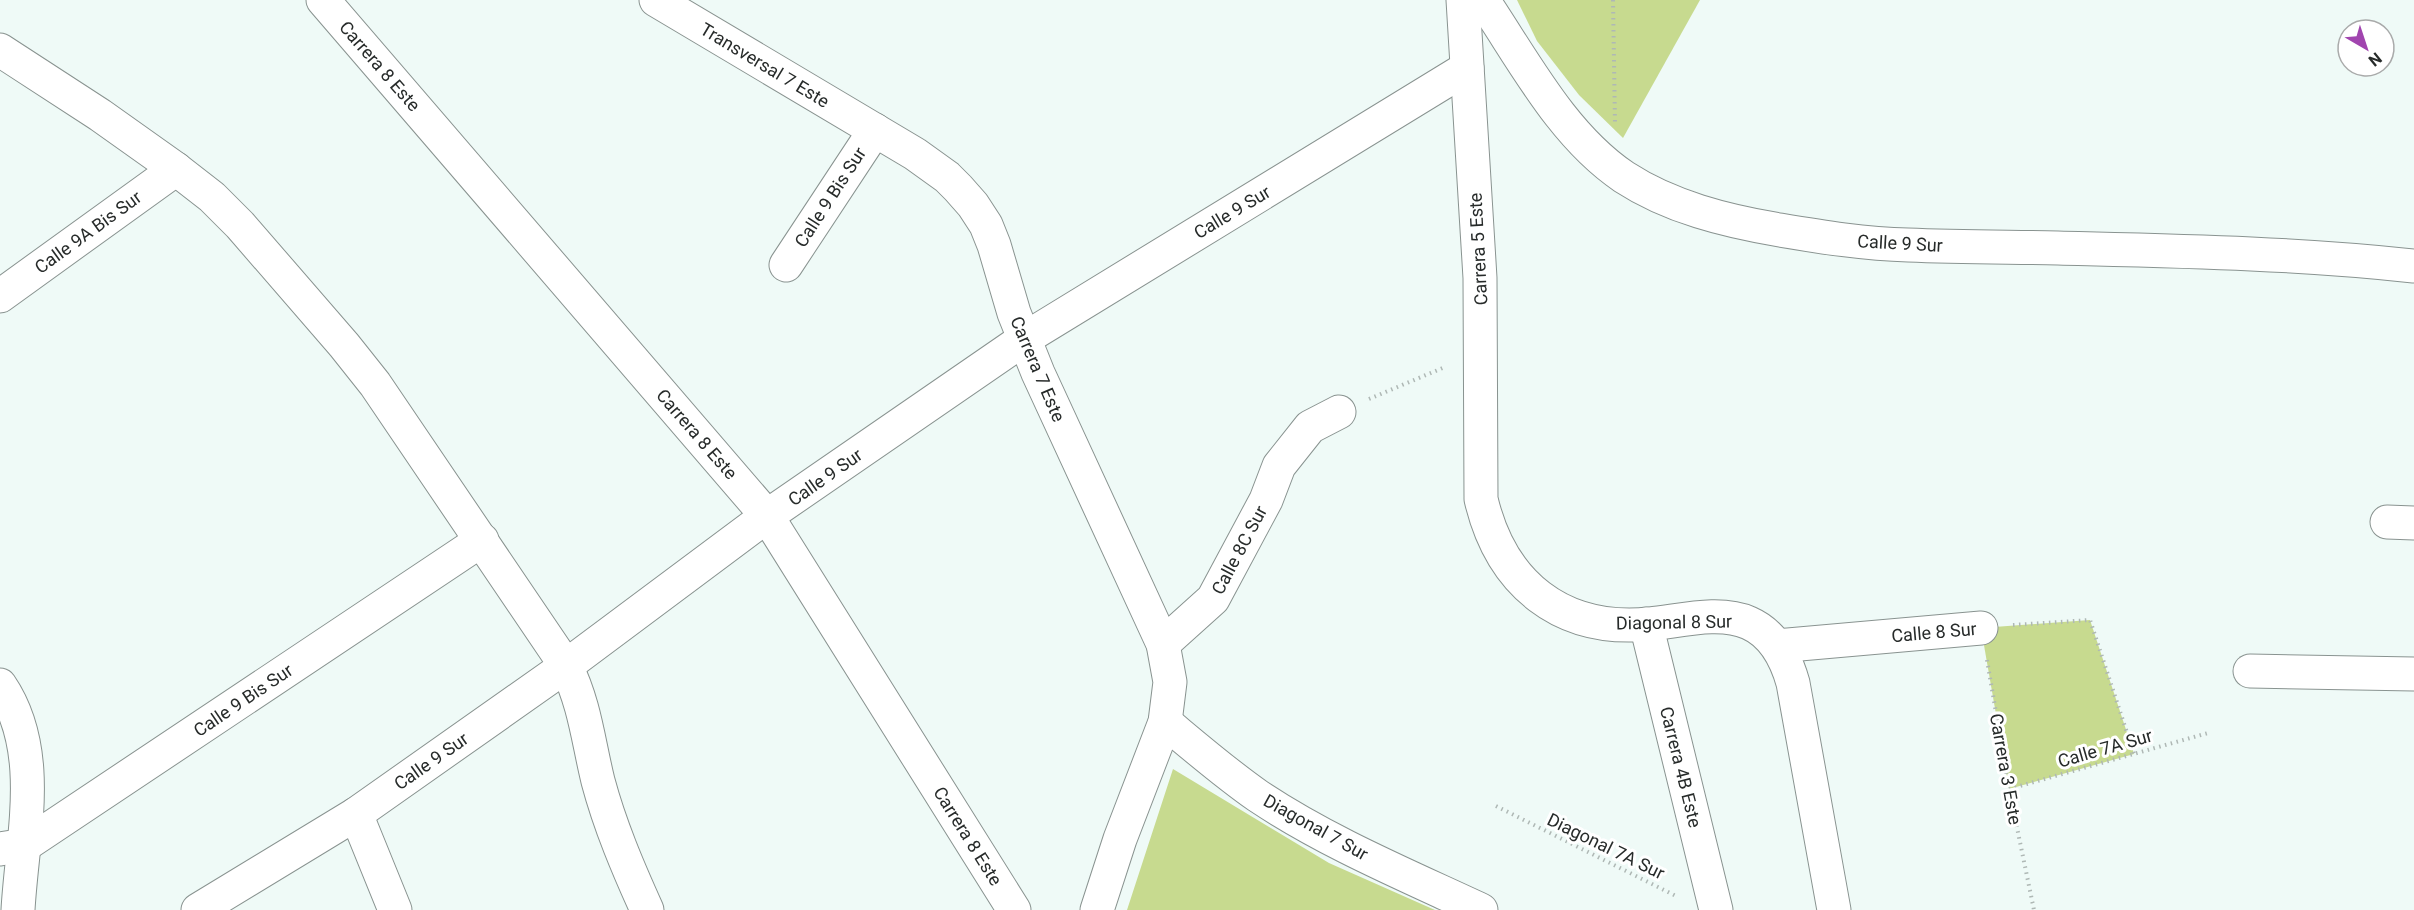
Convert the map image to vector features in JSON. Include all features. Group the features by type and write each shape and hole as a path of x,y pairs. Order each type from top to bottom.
{"street":[{"name":"Carrera 8 Este","path":"323,0 767,516 1014,910"},
{"name":"Transversal 7 Este","path":"656,0 875,130"},
{"name":"Carrera 5 Este","path":"1463,0 1480,278 1481,499"},
{"name":"Calle 9 Sur","path":"1483,0 1560,113 1591,148 1624,176 1659,195 1697,211 1751,225 1838,240 1907,245 2336,257 2414,266"},
{"path":"0,50 176,168 212,197 240,225 375,384 566,666 582,703 599,783 619,848 647,910"},
{"name":"Calle 9 Sur","path":"198,910 356,814 566,666 767,516 1024,339 1467,68"},
{"name":"Calle 9 Bis Sur","path":"786,265 875,130"},
{"name":"Carrera 7 Este","path":"875,130 947,177 973,205 994,245 1024,339 1163,644"},
{"name":"Calle 9A Bis Sur","path":"0,296 176,168"},
{"name":"Calle 8C Sur","path":"1163,644 1213,599 1266,500 1279,466 1310,427 1339,412"},
{"name":"Diagonal 8 Sur","path":"1481,499 1486,521 1502,556 1521,580 1540,597 1563,611 1593,621 1625,626 1731,618 1748,622 1763,631 1777,646"},
{"name":"Calle 9 Bis Sur","path":"13,847 482,540"},
{"name":"Carrera 4B Este","path":"1646,624 1716,910"},
{"name":"Calle 8 Sur","path":"1777,646 1981,628"},
{"path":"1097,910 1120,839 1165,722 1170,682 1163,644"},
{"path":"1777,646 1787,663 1793,683 1834,910"},
{"path":"2250,671 2414,674"},
{"path":"0,685 7,694 18,721 24,749 28,793 13,847 18,910"},
{"name":"Diagonal 7 Sur","path":"1165,722 1224,771 1293,818 1352,849 1481,910"},
{"path":"356,814 395,910"}],"path":[{"path":"1613,0 1615,169"},
{"path":"1339,412 1482,352"},
{"name":"Calle 8 Sur","path":"1981,628 2090,620 2134,754"},
{"name":"Carrera 3 Este","path":"1981,628 2009,789 2034,910"},
{"name":"Calle 7A Sur","path":"2009,789 2208,733"},
{"name":"Diagonal 7A Sur","path":"1496,806 1684,900"}],"green space":[{"path":"1517,0 1700,0 1623,138 1579,95 1537,41"},
{"path":"2090,620 2134,754 2009,789 1981,628"},
{"path":"1173,769 1329,863 1435,910 1127,910"}]}
